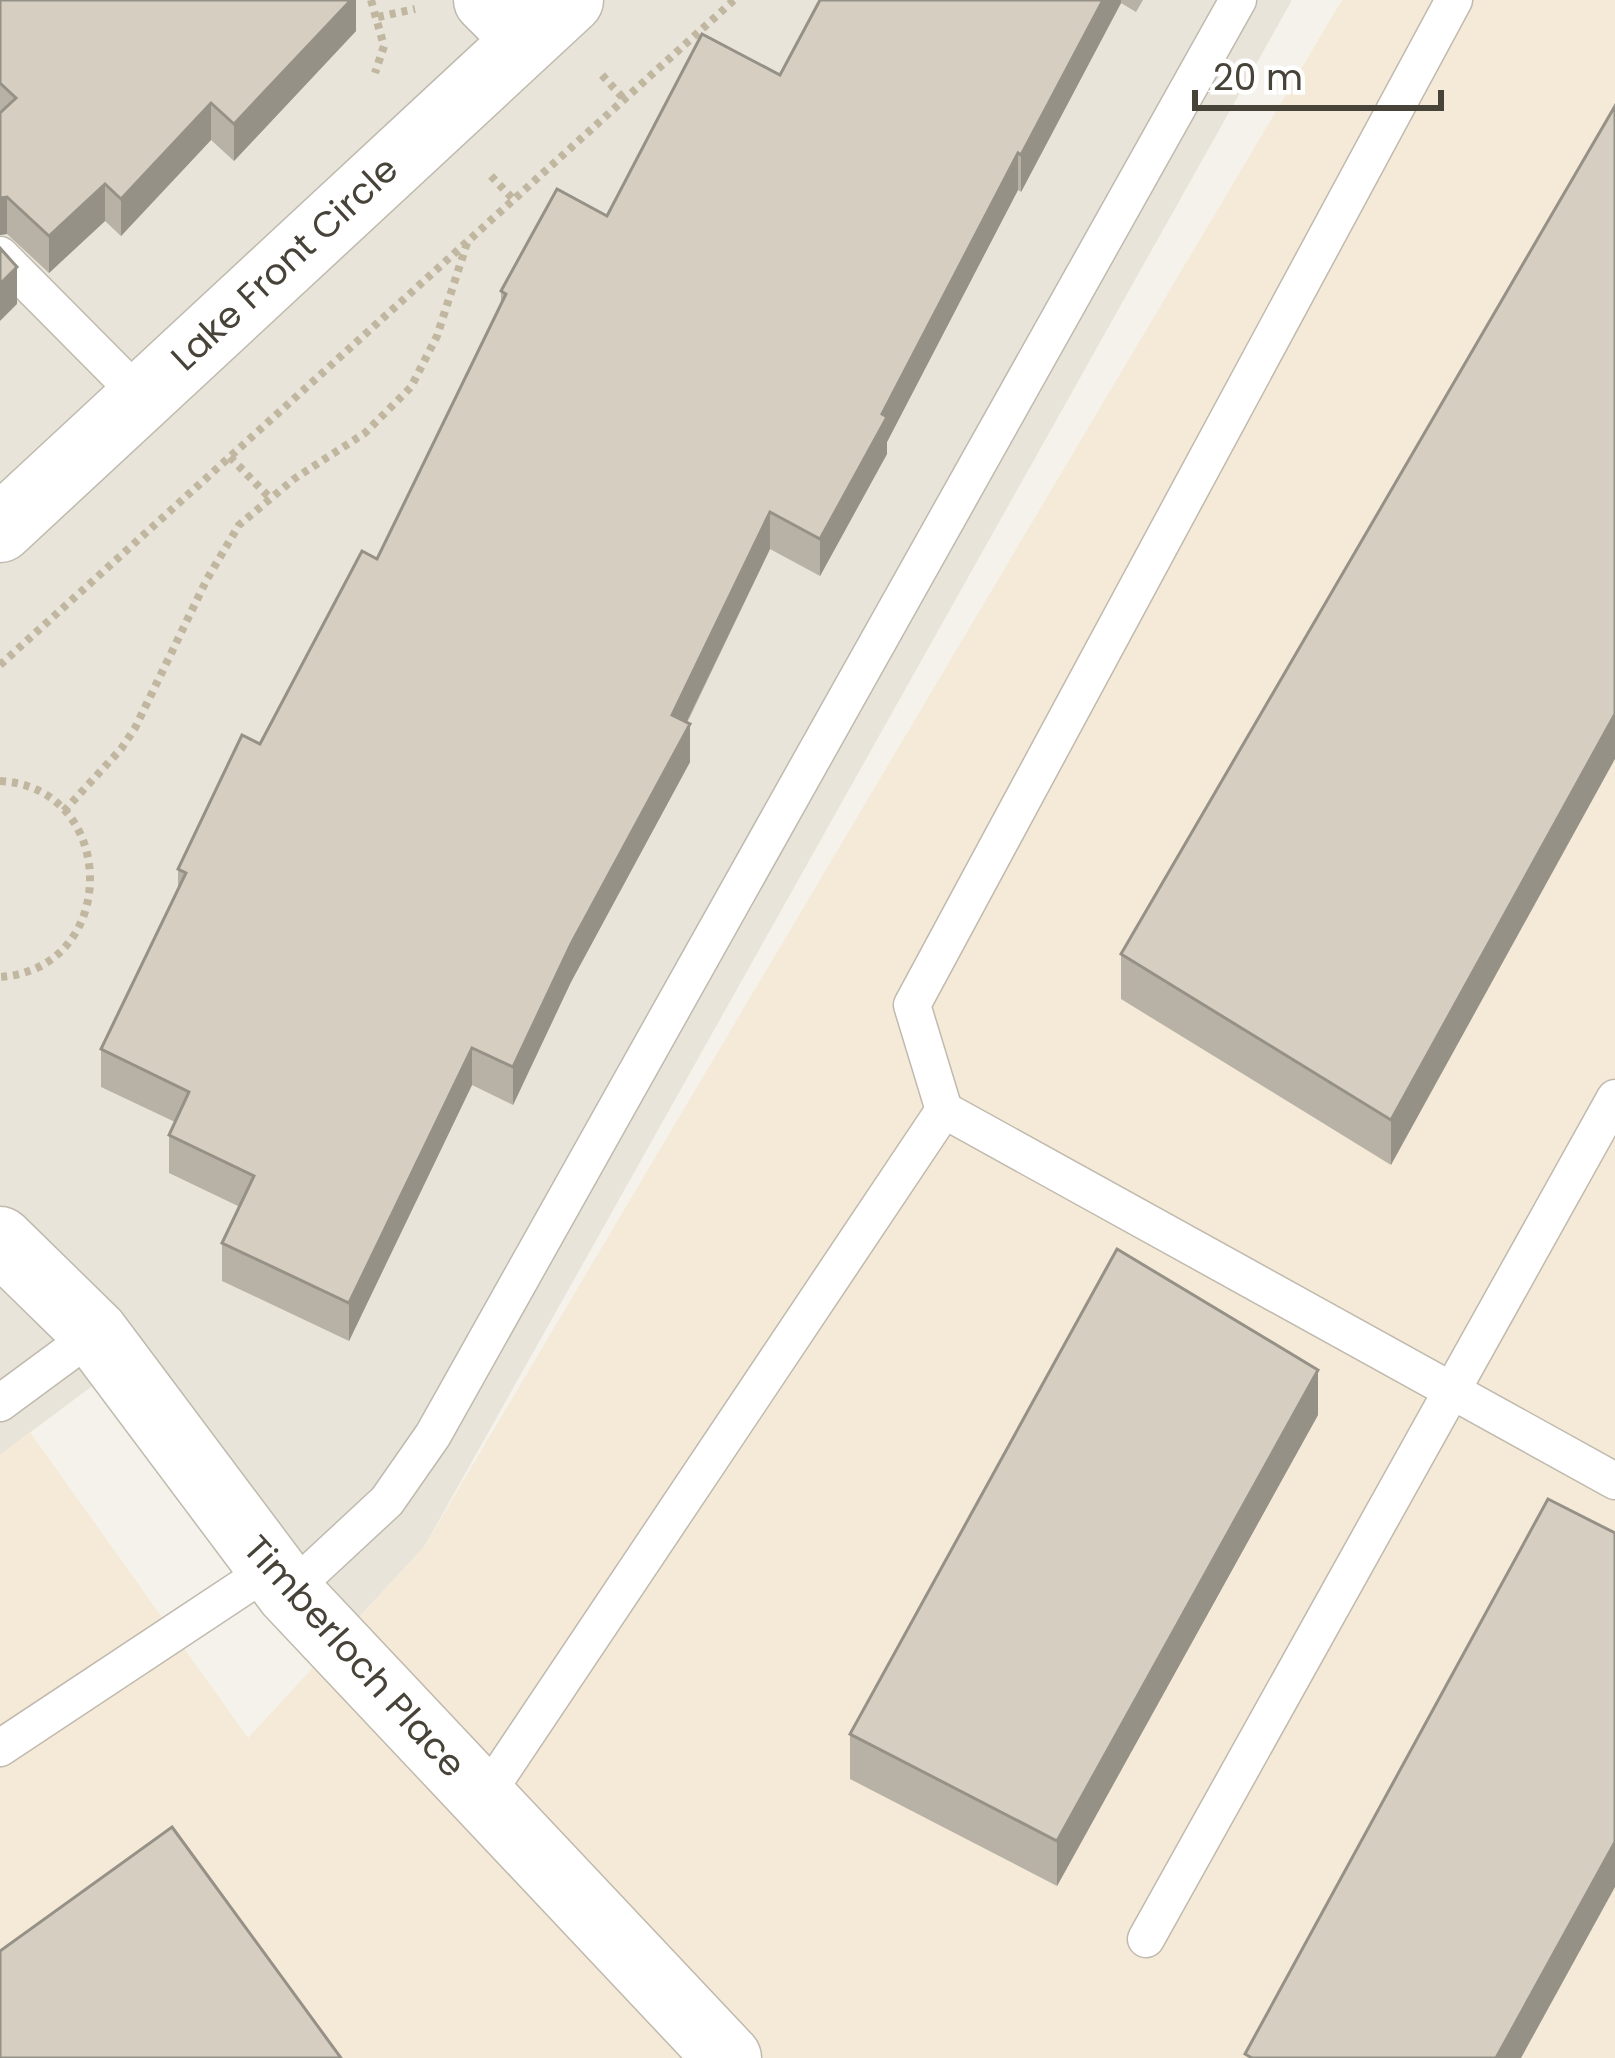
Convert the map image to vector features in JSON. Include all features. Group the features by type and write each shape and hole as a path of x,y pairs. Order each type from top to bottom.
{"street":[{"name":"Lake Front Circle","path":"0,529 528,13"},
{"name":"Timberloch Place","path":"0,1240 95,1333 279,1581 728,2058"}],"lane":[{"path":"0,1748 279,1581 387,1501 434,1435 1238,0"},
{"path":"1454,0 912,1005 944,1110 1615,1481"},
{"path":"0,255 140,396"},
{"path":"1146,1939 1615,1098"},
{"path":"483,1798 944,1110"},
{"path":"0,1403 95,1333"}],"path":[{"path":"378,17 416,9 425,0"},
{"path":"0,665 734,0"},
{"path":"64,811 128,739 222,549 239,526 270,498 364,433 411,388 437,336 468,241"},
{"path":"230,457 270,498"},
{"path":"0,781 32,789 64,811 76,826 90,862 89,900 83,919 62,950 46,963 0,977"}],"shaded area":[{"path":"0,0 1292,0 424,1547 335,1643 119,1366 0,1455"},
{"path":"1342,0 1615,0 1615,2058 0,2058 0,1455 30,1432 248,1738 424,1547"}],"building":[{"path":"0,0 351,0 234,124 211,103 121,199 105,184 49,236 7,197 0,198 0,113 16,98 0,83"},
{"path":"820,0 1103,0 1021,155 1018,153 882,414 887,417 820,539 770,512 672,715 690,724 571,944 513,1067 472,1048 349,1303 222,1243 254,1176 169,1135 189,1092 101,1049 186,873 178,869 242,735 260,744 362,551 377,559 506,294 501,291 557,189 607,216 702,34 780,75"},
{"path":"1615,106 1615,714 1391,1120 1121,954"},
{"path":"0,248 17,267 0,284"},
{"path":"1117,1249 1318,1370 1057,1841 850,1734"},
{"path":"1548,1499 1615,1533 1615,1842 1496,2058 1252,2058 1245,2054"},
{"path":"172,1827 341,2058 0,2058 0,1951"}]}
